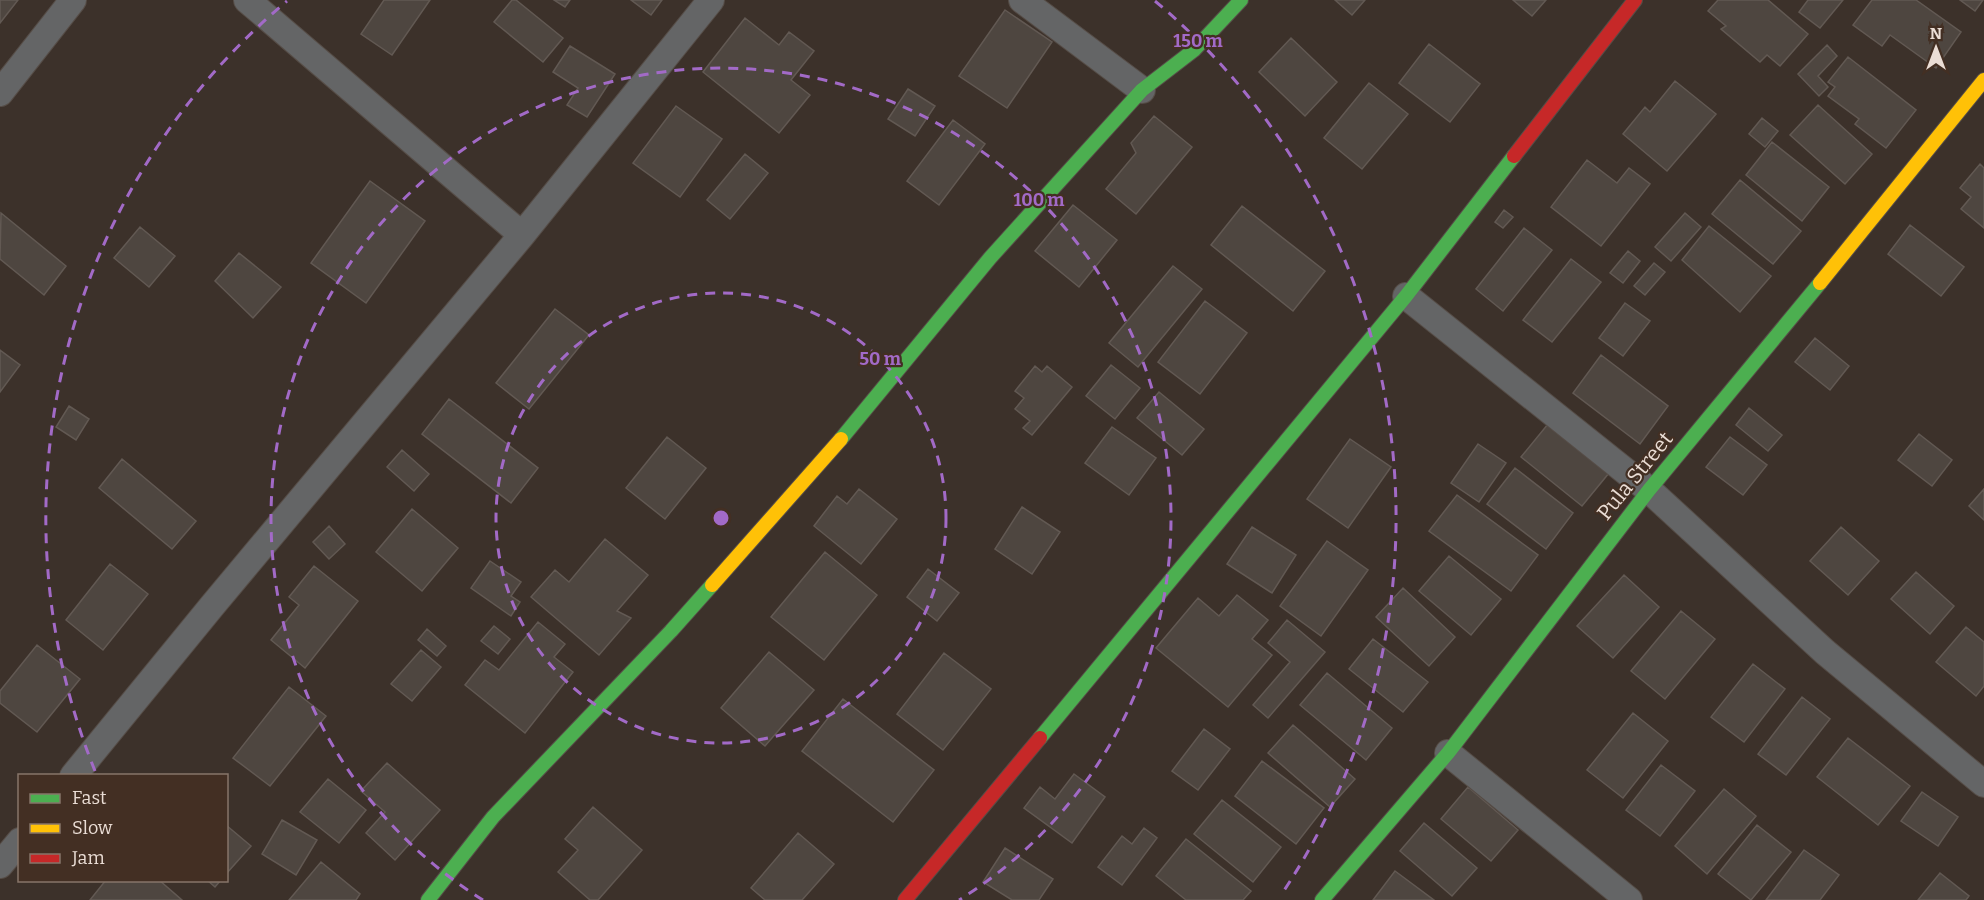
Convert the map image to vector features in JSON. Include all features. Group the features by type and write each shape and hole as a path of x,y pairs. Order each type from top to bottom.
{"street":[{"path":"0,93 73,0"},
{"path":"248,0 522,235"},
{"path":"75,774 522,235 711,0"},
{"path":"1022,0 1142,90"},
{"path":"428,900 493,817 671,631 825,458 990,258 1142,90 1194,50 1241,0"},
{"path":"905,900 1406,296 1635,0"},
{"name":"Pula Street","path":"1322,900 1448,753 1649,490 1984,80"},
{"path":"1406,296 1649,490 1825,652 1984,784"},
{"path":"1448,753 1629,900"},
{"path":"0,865 18,843"}],"building":[{"path":"0,0 18,0 0,23"},
{"path":"384,0 430,0 392,55 361,34"},
{"path":"512,0 516,0 563,38 543,62 494,22"},
{"path":"554,0 570,0 565,7"},
{"path":"631,0 662,0 651,15"},
{"path":"1335,0 1365,0 1352,15"},
{"path":"1513,0 1546,0 1532,16"},
{"path":"1718,0 1768,0 1808,34 1780,66 1767,55 1760,62 1721,29 1726,26 1708,11"},
{"path":"1808,0 1843,0 1820,28 1799,12"},
{"path":"1872,0 1916,0 1961,32 1936,68 1890,35 1882,46 1853,25"},
{"path":"1960,0 1983,0 1975,11"},
{"path":"1005,10 1052,42 1007,108 959,76"},
{"path":"745,18 779,45 789,32 814,51 791,80 810,95 779,133 703,72"},
{"path":"1291,38 1337,82 1305,116 1259,72"},
{"path":"1429,44 1480,84 1450,122 1399,83"},
{"path":"1827,45 1837,56 1818,76 1828,87 1819,96 1798,74"},
{"path":"570,46 615,74 587,117 567,105 578,88 553,72"},
{"path":"1848,57 1916,110 1886,148 1855,124 1859,119 1828,96 1835,87 1828,82"},
{"path":"1675,81 1716,114 1667,171 1623,134 1645,107 1650,112"},
{"path":"1369,83 1408,114 1362,169 1324,138"},
{"path":"908,89 935,106 915,136 888,119"},
{"path":"1818,105 1872,154 1845,184 1790,135"},
{"path":"676,106 722,139 680,197 633,163"},
{"path":"1154,116 1192,147 1136,214 1106,189 1136,153 1131,143"},
{"path":"1762,118 1778,131 1765,147 1749,134"},
{"path":"953,120 985,144 939,205 907,181"},
{"path":"1772,142 1829,187 1802,221 1746,175"},
{"path":"745,154 768,173 730,219 707,200"},
{"path":"1587,160 1617,183 1629,168 1650,184 1601,246 1551,207"},
{"path":"1980,164 1984,168 1984,228 1961,209 1971,197 1960,188"},
{"path":"1740,180 1801,231 1773,264 1712,214"},
{"path":"370,181 425,221 366,303 311,263"},
{"path":"1073,205 1117,240 1079,287 1035,251"},
{"path":"1242,206 1325,271 1293,311 1211,245"},
{"path":"1504,210 1513,217 1503,228 1495,222"},
{"path":"1,213 66,266 44,295 0,259"},
{"path":"1685,213 1701,227 1671,261 1655,247"},
{"path":"1910,225 1964,267 1941,296 1888,254"},
{"path":"1709,226 1771,276 1740,312 1682,260"},
{"path":"140,227 175,256 149,287 114,258"},
{"path":"1524,228 1552,250 1503,311 1476,289"},
{"path":"1628,251 1640,261 1623,283 1610,273"},
{"path":"239,253 281,287 253,318 215,281"},
{"path":"1571,259 1601,282 1552,342 1523,320"},
{"path":"1654,263 1665,272 1645,295 1634,286"},
{"path":"1173,266 1202,289 1138,367 1109,343"},
{"path":"1205,301 1247,333 1200,394 1158,362"},
{"path":"1625,303 1650,321 1623,356 1599,338"},
{"path":"555,309 589,335 529,409 496,383"},
{"path":"1815,338 1849,366 1830,390 1795,362"},
{"path":"0,350 20,365 0,392"},
{"path":"1601,355 1668,406 1640,444 1573,393"},
{"path":"1111,365 1140,388 1115,419 1086,396"},
{"path":"1035,366 1042,372 1047,366 1072,387 1032,435 1023,428 1030,421 1015,409 1024,398 1015,391"},
{"path":"1159,392 1204,429 1182,455 1137,418"},
{"path":"449,399 538,468 511,503 422,434"},
{"path":"69,406 89,419 76,440 56,427"},
{"path":"1749,408 1782,435 1768,451 1736,425"},
{"path":"1548,424 1609,473 1582,506 1521,457"},
{"path":"1112,427 1156,458 1129,495 1085,463"},
{"path":"1919,434 1952,460 1932,486 1898,460"},
{"path":"667,437 706,468 665,519 626,488"},
{"path":"1730,437 1767,465 1743,495 1706,467"},
{"path":"1350,439 1391,467 1348,528 1307,499"},
{"path":"1478,444 1506,463 1479,502 1451,483"},
{"path":"402,450 429,474 414,491 387,467"},
{"path":"122,459 196,521 172,549 99,488"},
{"path":"1515,468 1573,513 1546,549 1487,504"},
{"path":"859,489 897,519 861,564 814,526 837,496 847,504"},
{"path":"1984,489 1984,520 1969,506"},
{"path":"1457,495 1538,555 1511,591 1429,531"},
{"path":"1022,507 1060,532 1032,574 995,549"},
{"path":"412,509 458,548 422,591 376,552"},
{"path":"329,526 345,544 329,559 313,542"},
{"path":"1252,527 1296,555 1272,593 1227,564"},
{"path":"1841,527 1879,561 1848,595 1810,561"},
{"path":"605,539 648,575 617,611 631,618 599,655 531,597 555,570 569,582"},
{"path":"1327,541 1368,570 1321,636 1280,606"},
{"path":"825,552 877,595 824,660 771,617"},
{"path":"1449,556 1501,599 1471,635 1419,591"},
{"path":"490,561 521,582 511,596 520,602 511,616 471,588"},
{"path":"110,564 148,594 103,650 66,620"},
{"path":"314,566 358,601 305,668 271,640 299,605 289,597"},
{"path":"928,569 959,593 937,621 907,597"},
{"path":"1916,572 1954,606 1930,634 1891,599"},
{"path":"1624,575 1659,607 1613,658 1577,626"},
{"path":"1403,588 1455,637 1429,666 1376,617"},
{"path":"1237,595 1268,620 1252,639 1272,655 1228,707 1156,648 1198,598 1219,616"},
{"path":"1681,611 1715,639 1665,699 1631,671"},
{"path":"1287,620 1325,652 1268,718 1253,705 1290,662 1268,643"},
{"path":"538,622 565,644 554,657 573,672 525,733 465,685 485,660 499,670"},
{"path":"494,626 510,639 498,654 481,641"},
{"path":"1966,627 1984,642 1984,686 1976,696 1936,662"},
{"path":"427,629 446,646 437,656 418,640"},
{"path":"1373,639 1428,682 1403,712 1349,669"},
{"path":"37,645 80,679 37,732 0,703 0,691"},
{"path":"421,650 441,667 412,701 391,684"},
{"path":"769,652 814,690 765,746 721,708"},
{"path":"944,653 991,689 943,750 897,714"},
{"path":"1753,664 1785,689 1744,742 1711,717"},
{"path":"1327,673 1392,728 1366,760 1300,705"},
{"path":"289,687 326,716 270,786 233,758"},
{"path":"1802,697 1830,719 1786,775 1758,754"},
{"path":"843,699 934,770 893,822 802,751"},
{"path":"1633,713 1668,741 1623,798 1587,770"},
{"path":"1293,725 1355,779 1330,807 1268,753"},
{"path":"1204,729 1230,749 1198,790 1172,771"},
{"path":"1848,738 1910,786 1878,825 1817,777"},
{"path":"1262,761 1324,808 1296,844 1235,796"},
{"path":"387,763 440,810 395,860 366,833 385,812 361,791"},
{"path":"1661,765 1695,791 1660,836 1626,810"},
{"path":"1074,774 1105,797 1072,843 1024,808 1040,787 1055,799"},
{"path":"328,779 366,810 339,843 300,812"},
{"path":"1468,787 1518,830 1491,861 1441,819"},
{"path":"1724,789 1756,816 1707,874 1675,846"},
{"path":"1922,792 1958,817 1938,846 1901,821"},
{"path":"1222,800 1281,847 1253,882 1194,834"},
{"path":"593,807 642,850 598,900 590,900 558,872 578,850 565,839"},
{"path":"282,820 317,840 296,875 262,854"},
{"path":"1424,823 1477,868 1452,896 1400,851"},
{"path":"1757,825 1791,852 1751,900 1718,874"},
{"path":"228,827 251,846 228,872"},
{"path":"1144,828 1157,838 1122,885 1098,867 1122,836 1132,844"},
{"path":"798,833 834,864 802,900 765,900 751,888"},
{"path":"1186,839 1251,891 1243,900 1186,900 1156,876"},
{"path":"1005,848 1053,879 1039,900 1012,900 983,882"},
{"path":"1804,850 1839,875 1820,900 1766,900"},
{"path":"321,862 360,894 356,900 289,900"},
{"path":"1395,871 1434,900 1373,900"},
{"path":"1940,873 1969,896 1966,900 1918,900"},
{"path":"104,882 161,882 182,900 90,900"},
{"path":"209,882 219,882 215,887"}],"traffic: fast":[{"path":"841,439 990,258 1142,90 1194,50 1241,0"},
{"path":"1040,738 1406,296 1514,156"},
{"path":"1322,900 1448,753 1649,490 1820,283"},
{"path":"428,900 493,817 712,585"}],"traffic: slow":[{"path":"1820,283 1984,80"},
{"path":"712,585 841,439"}],"traffic: jam":[{"path":"1514,156 1635,0"},
{"path":"905,900 1040,738"}]}
